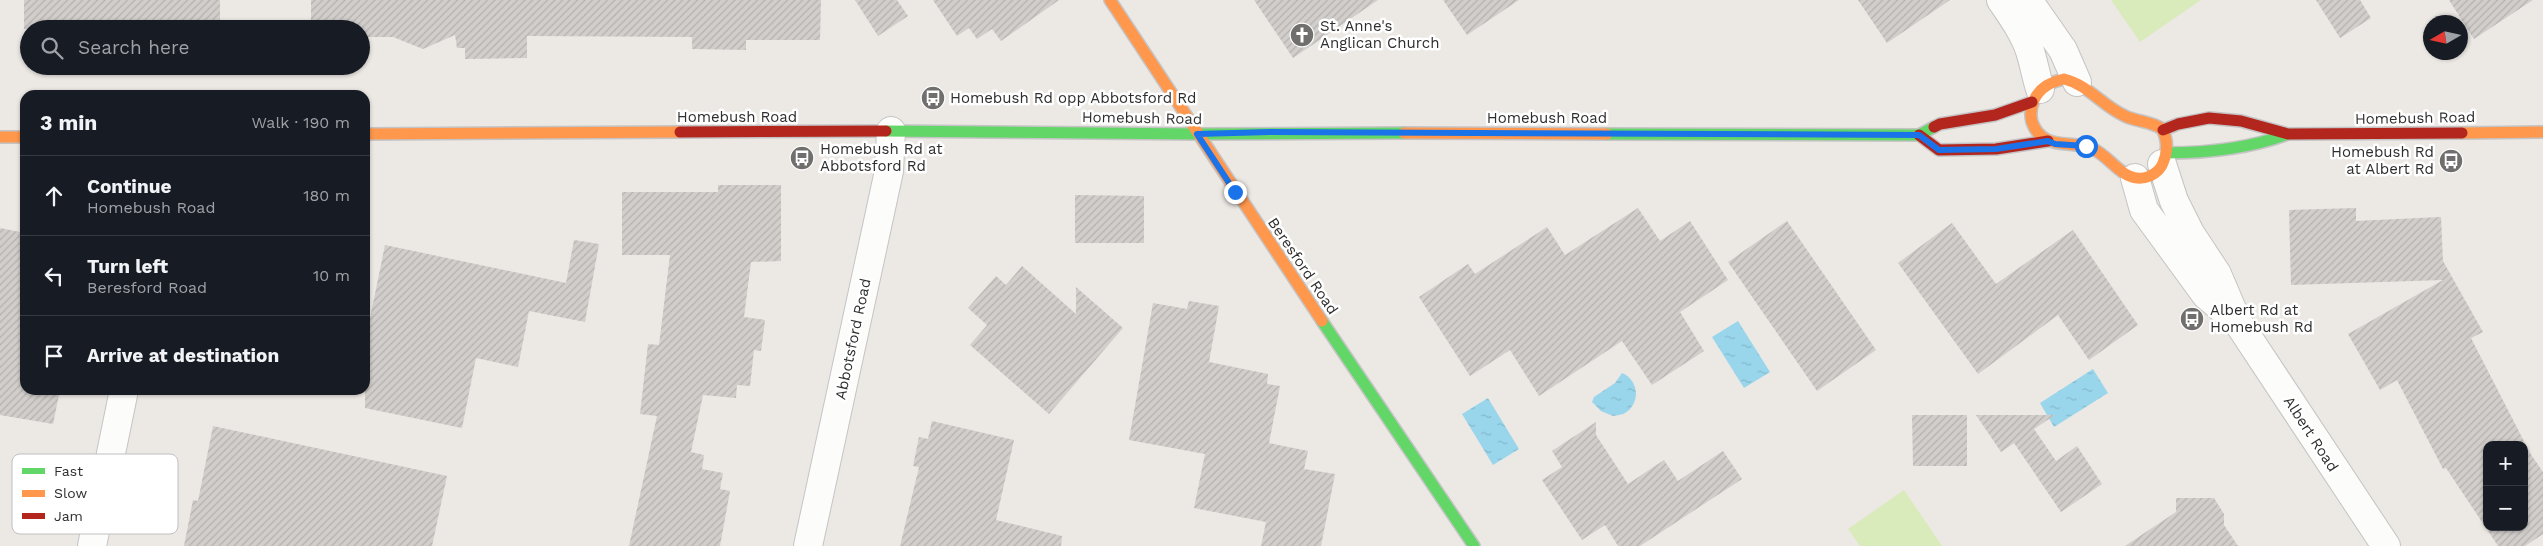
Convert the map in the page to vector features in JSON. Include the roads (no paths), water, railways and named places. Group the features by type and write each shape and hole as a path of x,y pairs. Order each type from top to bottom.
{"main road":[{"name":"Beresford Road","path":"1110,0 1197,134 1474,546"},
{"name":"Homebush Road","path":"370,134 892,131 1197,134 1270,132 1919,135 1940,124 1995,115 2036,95 2058,80 2077,82"},
{"path":"2036,95 2030,114 2040,136 2055,144 2081,145 2093,148 2104,154 2125,174 2134,178 2150,176 2164,159 2166,141 2163,130 2151,121 2122,115 2096,93 2077,82"},
{"name":"Homebush Road","path":"2163,130 2178,122 2199,118 2259,123 2288,134"},
{"name":"Homebush Road","path":"2164,159 2260,145 2288,134 2543,132"},
{"path":"1919,135 1939,150 1996,149 2048,141"},
{"path":"0,137 20,136"}],"street":[{"path":"2001,0 2016,23 2030,52 2036,95"},
{"path":"2028,0 2063,50 2077,82"},
{"name":"Abbotsford Road","path":"808,546 890,171 892,131"},
{"name":"Albert Road","path":"2164,159 2174,201 2190,233 2217,274 2237,321 2386,546"},
{"name":"Albert Road","path":"2134,178 2144,210 2206,295 2237,321"},
{"path":"111,454 123,395"}],"water":[{"path":"1738,321 1770,372 1744,388 1712,337"},
{"path":"2093,369 2108,393 2054,427 2040,403"},
{"path":"1622,373 1628,376 1635,386 1636,398 1634,404 1625,413 1613,416 1601,411 1592,402 1594,397 1615,383"},
{"path":"1488,398 1519,449 1493,465 1462,414"}],"place":[{"name":"St. Anne's Anglican Church","path":"1302,35"},
{"name":"Homebush Rd opp Abbotsford Rd","path":"933,98"},
{"name":"Homebush Rd at Abbotsford Rd","path":"802,158"},
{"name":"Homebush Rd at Albert Rd","path":"2451,161"},
{"name":"Albert Rd at Homebush Rd","path":"2192,319"}]}
